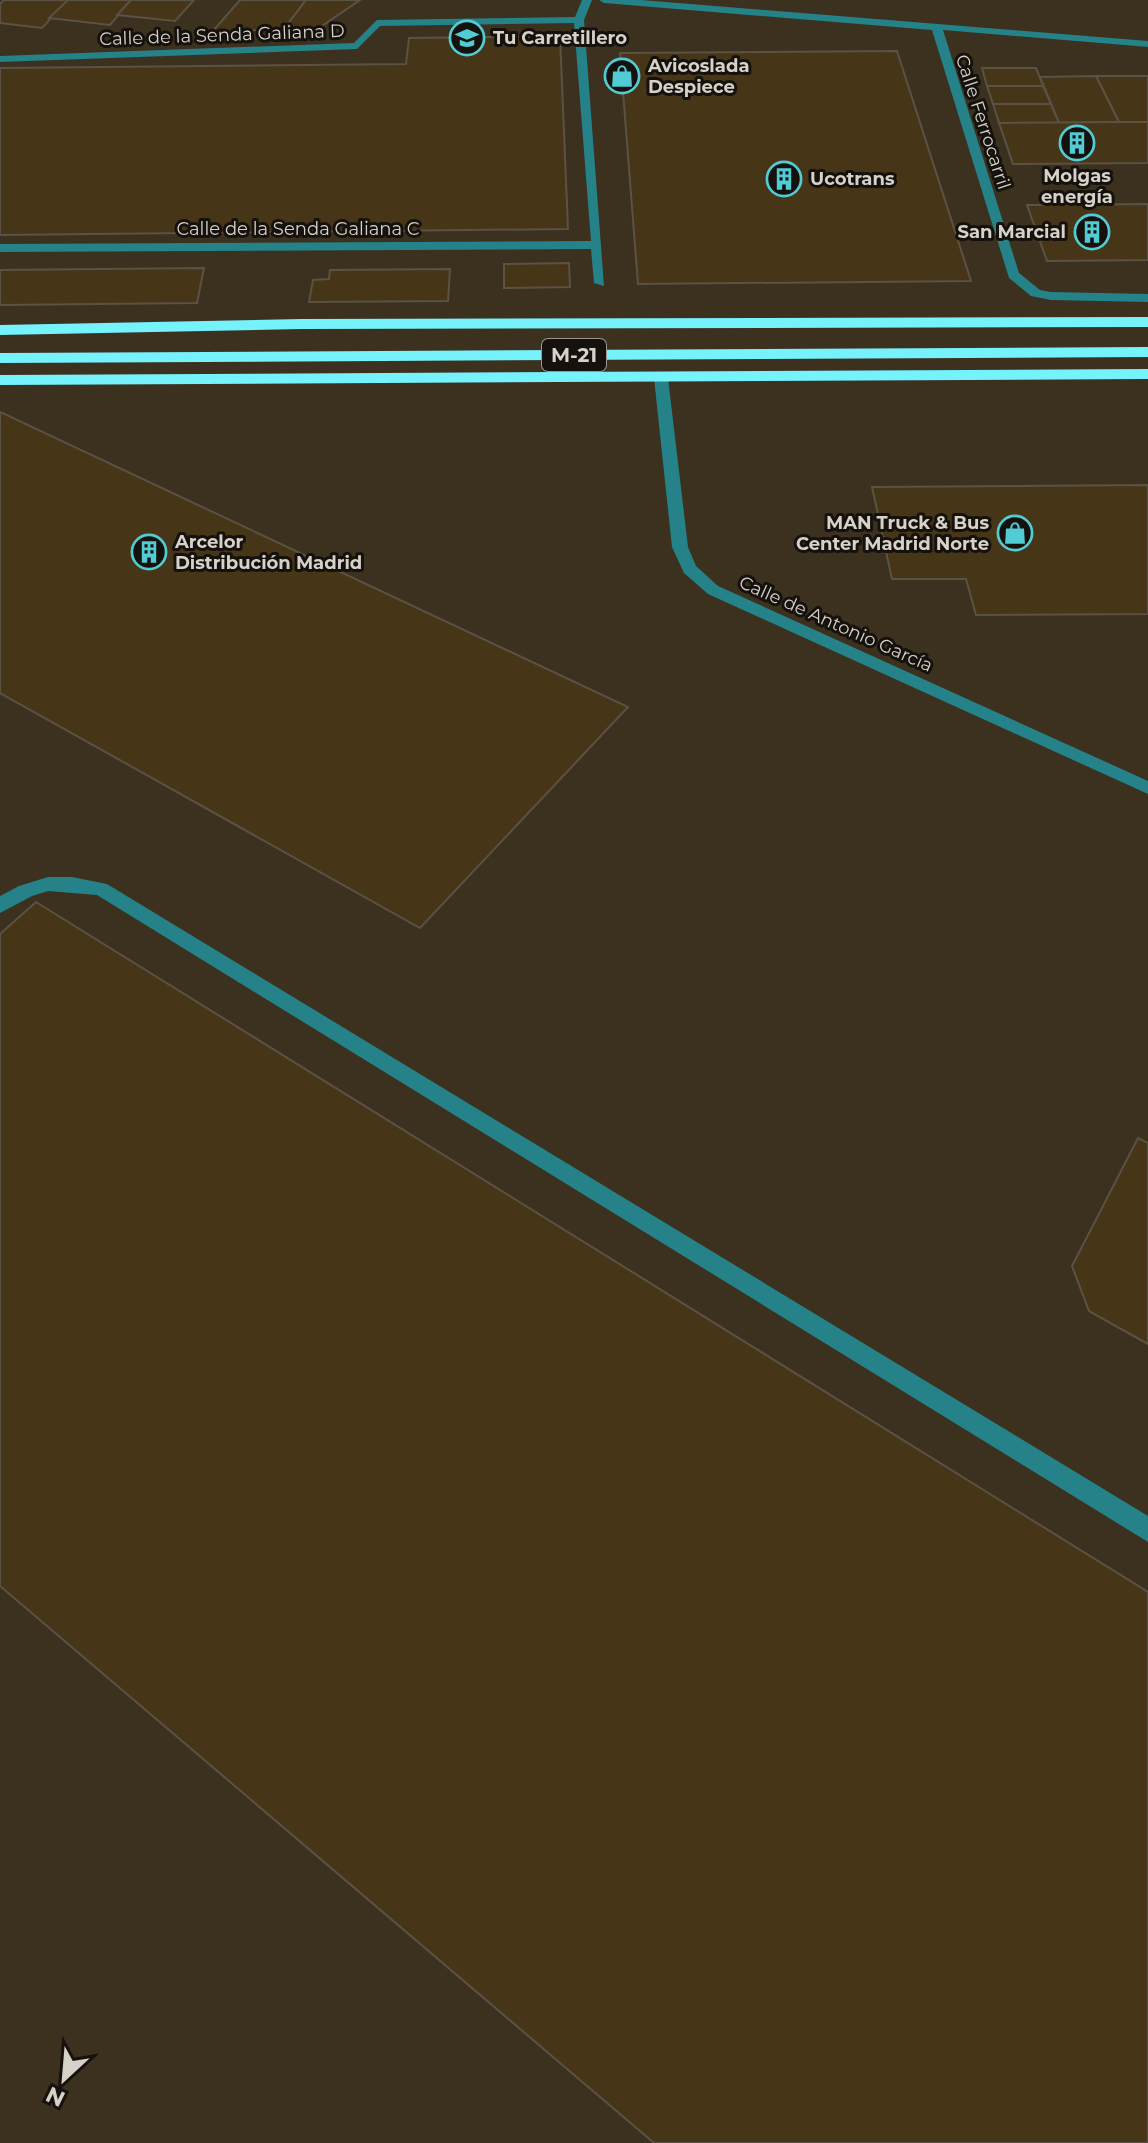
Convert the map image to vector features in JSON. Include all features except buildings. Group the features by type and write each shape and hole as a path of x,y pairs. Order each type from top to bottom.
{"highway":[{"path":"0,315 301,324"},
{"name":"M-21","path":"0,330 301,324 1148,322"},
{"name":"M-21","path":"0,358 1148,352"},
{"path":"0,380 1148,374"}],"street":[{"path":"587,0 579,20 600,283"},
{"name":"Calle Ferrocarril","path":"604,0 1148,44"},
{"name":"Calle de la Senda Galiana D","path":"0,59 357,46 377,23 579,20"},
{"name":"Calle Ferrocarril","path":"936,26 1013,275 1036,293 1051,296 1148,298"},
{"name":"Calle de la Senda Galiana C","path":"0,248 596,245"},
{"name":"Calle de Antonio García","path":"661,378 680,547 689,569 713,590 1148,788"},
{"path":"0,906 23,890 60,881 101,889 1148,1530"}],"shaded area":[{"path":"0,0 1148,0 1148,2143 0,2143"}],"place":[{"name":"Tu Carretillero","path":"467,38"},
{"name":"Avicoslada Despiece","path":"622,76"},
{"name":"Molgas energía","path":"1077,143"},
{"name":"Ucotrans","path":"784,179"},
{"name":"San Marcial","path":"1092,232"},
{"name":"MAN Truck & Bus Center Madrid Norte","path":"1015,533"},
{"name":"Arcelor Distribución Madrid","path":"149,552"}]}
